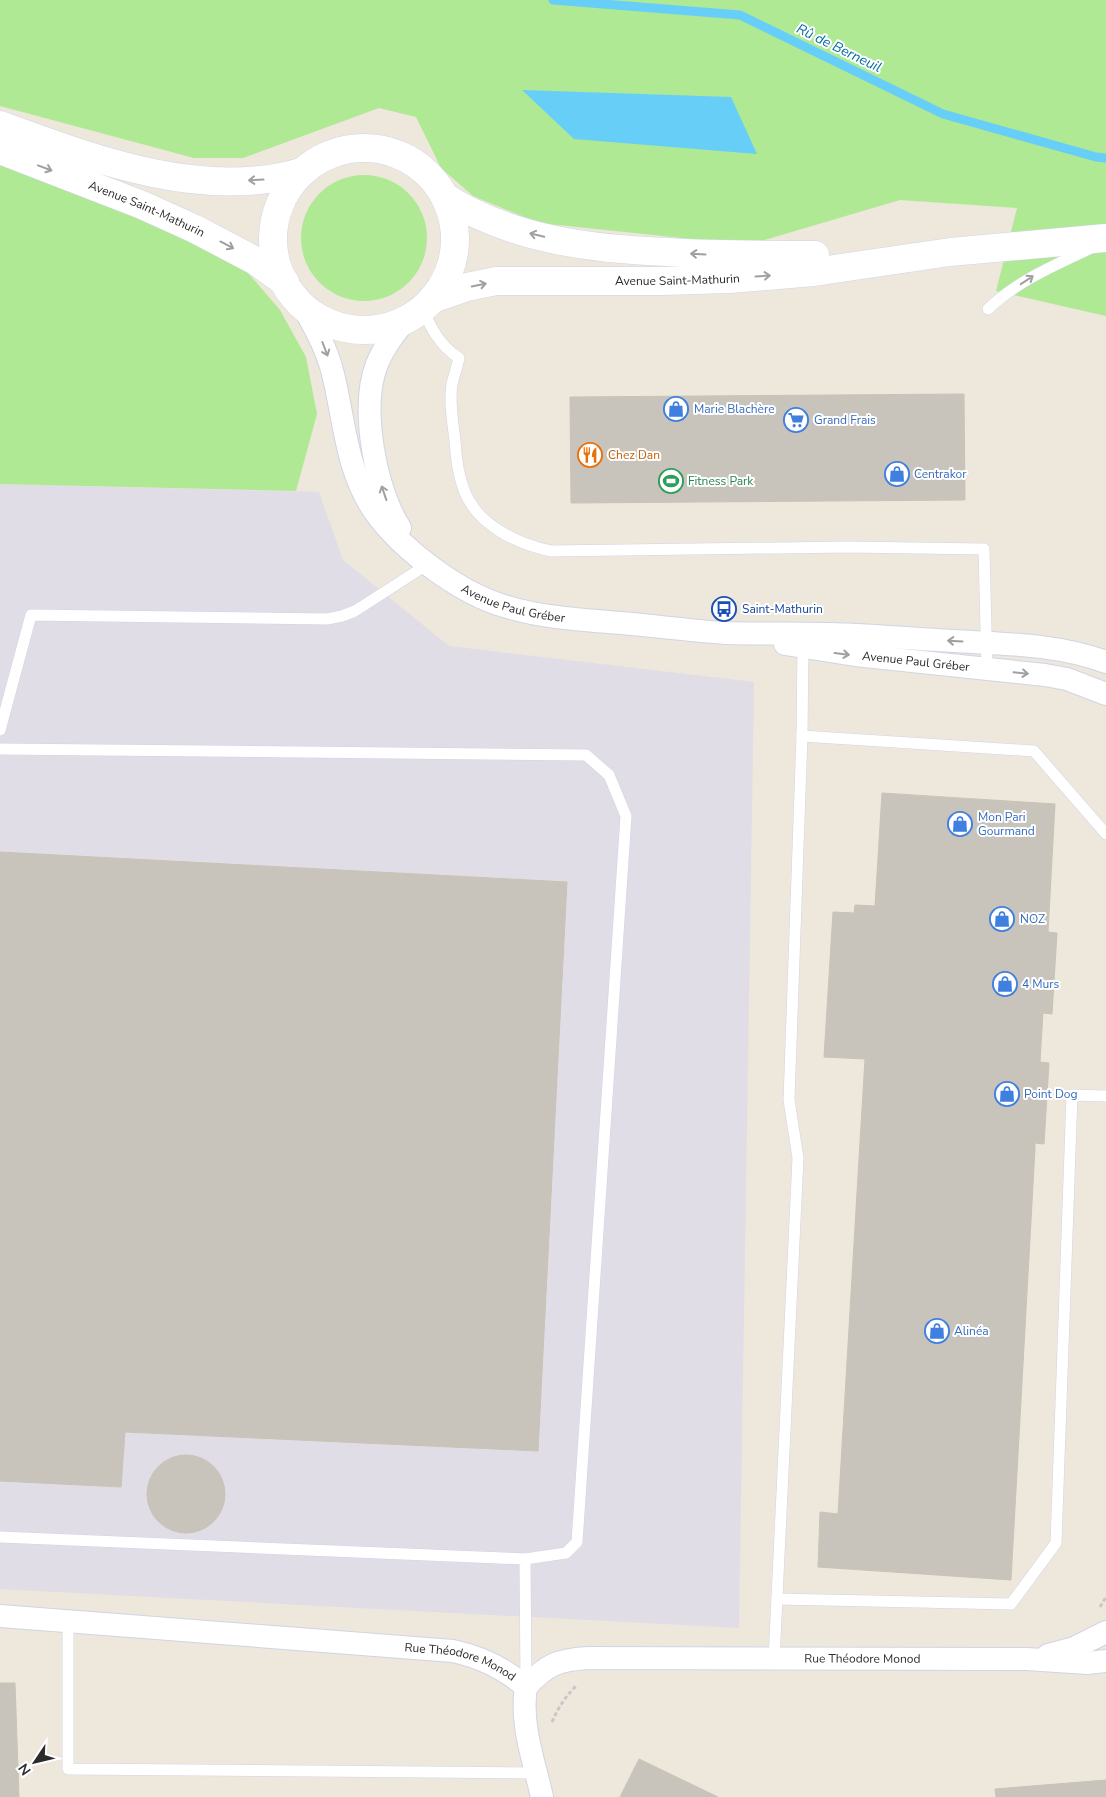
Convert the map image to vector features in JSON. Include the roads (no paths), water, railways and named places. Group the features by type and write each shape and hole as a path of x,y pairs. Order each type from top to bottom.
{"street":[{"path":"0,126 110,163 165,176 209,180 254,180 282,177 304,171"},
{"path":"285,282 276,258 273,241 274,223 279,206 287,191 304,171 325,156 359,148 385,150 401,156 430,176 445,197 452,219 454,250 451,265 445,280 420,309"},
{"name":"Avenue Saint-Mathurin","path":"0,150 142,205 195,228 254,260 285,282 303,306 328,322 356,329 386,327 467,287 496,281 720,279 814,272 922,256 1106,240"},
{"name":"Avenue Saint-Mathurin","path":"445,197 479,216 511,228 592,247 749,256 922,256"},
{"name":"Avenue Paul Gréber","path":"303,306 317,331 333,373 346,441 358,482 366,498 383,523 428,564 448,579 503,606 548,616 803,641 987,642 1074,652 1106,662"},
{"name":"Avenue Paul Gréber","path":"420,309 387,345 375,371 371,392 372,428 378,476 388,506 406,537 428,564"},
{"name":"Avenue Paul Gréber","path":"803,641 855,656 1067,679 1106,694"},
{"name":"Rue Théodore Monod","path":"0,1616 453,1651 474,1656 493,1664 512,1675 526,1687 540,1672 554,1664 570,1659 1027,1659 1087,1663 1106,1661"},
{"name":"Rue Théodore Monod","path":"1027,1659 1055,1654 1074,1648 1106,1632"},
{"path":"526,1687 524,1701 525,1718 542,1797"}],"lane":[{"path":"988,309 999,298 1037,274 1106,240"},
{"path":"420,309 440,341 449,352 459,358 452,385 451,404 456,454 465,492 472,505 484,519 504,533 534,547 551,551 847,547 984,549 988,670"},
{"path":"0,730 31,615 327,619 354,611 428,564"},
{"path":"774,1660 798,1158 789,1100 802,736 803,641"},
{"path":"802,736 1034,751 1106,834"},
{"path":"0,749 586,755 609,774 626,816 577,1542 566,1553 525,1559 0,1537"},
{"path":"777,1599 1011,1604 1056,1543 1072,1095 1106,1096"},
{"path":"525,1559 526,1687"},
{"path":"68,1621 68,1769 537,1773"}],"water":[{"path":"522,90 731,97 757,154 574,139"}],"waterway":[{"name":"Rû de Berneuil","path":"553,0 740,15 943,114 1096,157 1106,158"}],"place":[{"name":"Marie Blachère","path":"676,409"},
{"name":"Grand Frais","path":"796,420"},
{"name":"Chez Dan","path":"590,455"},
{"name":"Centrakor","path":"897,474"},
{"name":"Fitness Park","path":"671,481"},
{"name":"Saint-Mathurin","path":"724,609"},
{"name":"Mon Pari Gourmand","path":"960,824"},
{"name":"NOZ","path":"1002,919"},
{"name":"4 Murs","path":"1005,984"},
{"name":"Point Dog","path":"1007,1094"},
{"name":"Alinéa","path":"937,1331"}]}
